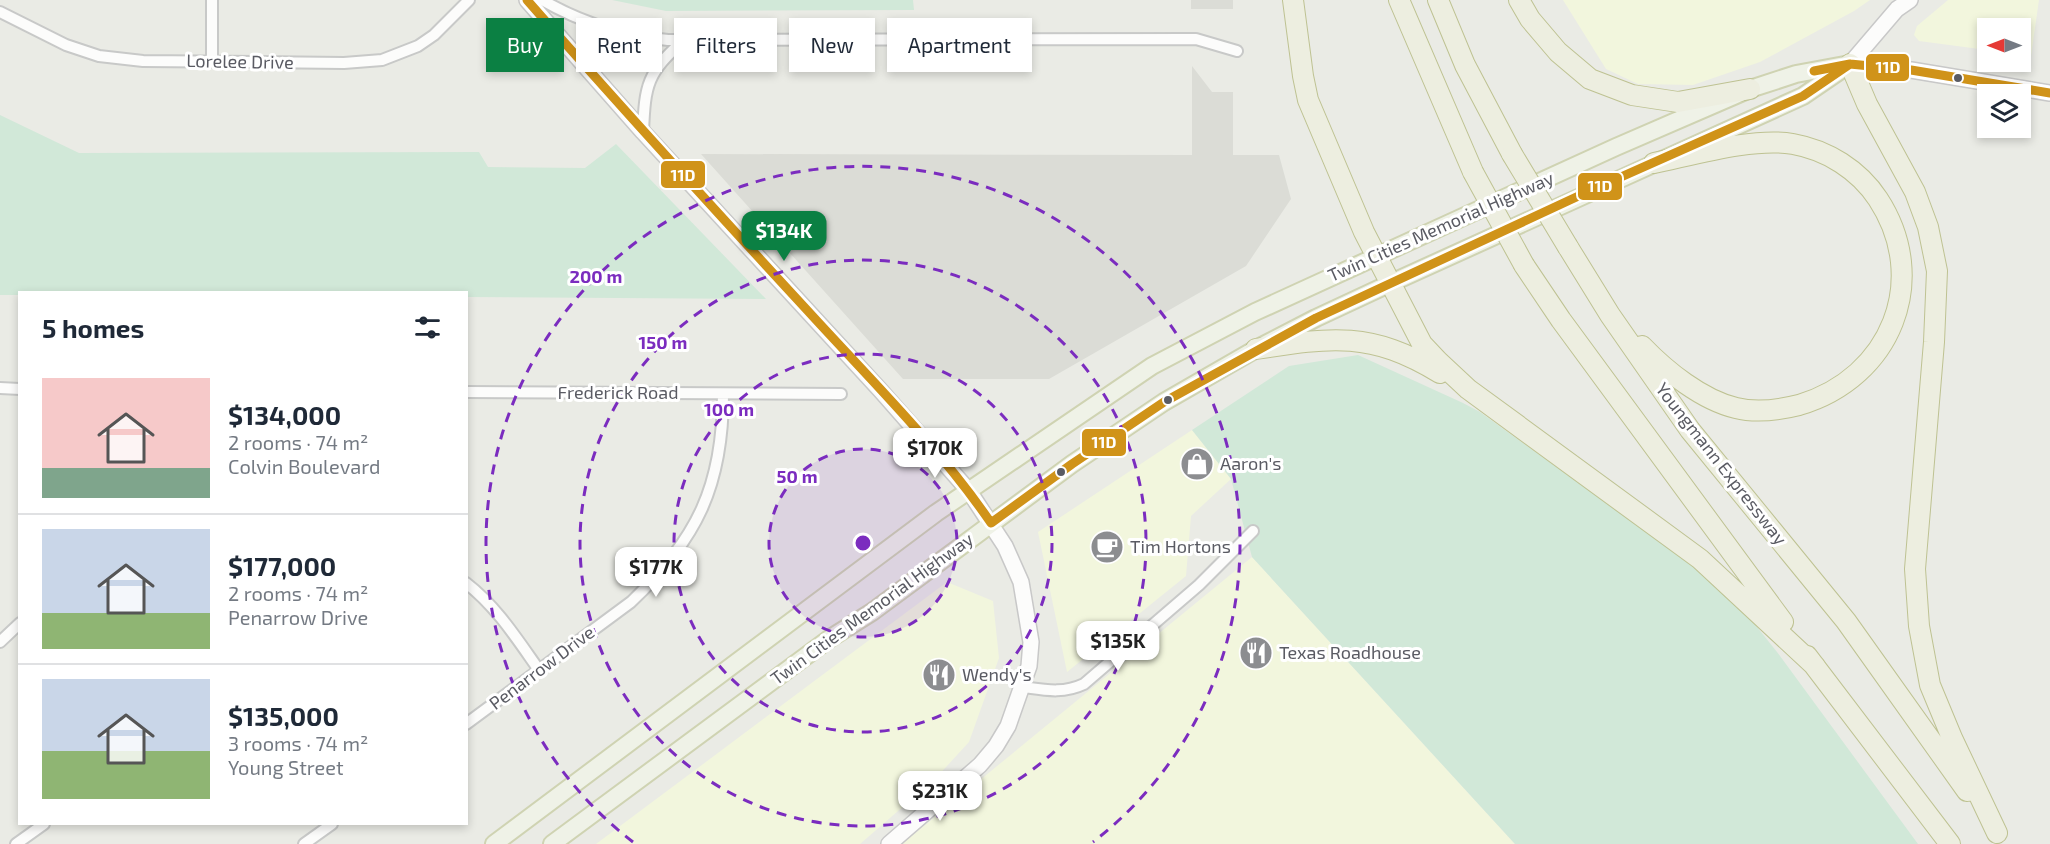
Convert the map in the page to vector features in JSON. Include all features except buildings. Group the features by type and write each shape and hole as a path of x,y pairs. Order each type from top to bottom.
{"highway":[{"path":"1293,0 1308,100 1375,255 1422,344 1468,389 1700,559 1815,666"},
{"path":"1399,0 1473,172 1524,265 1561,320 1815,666 1950,844"},
{"name":"Youngmann Expressway","path":"1438,0 1465,65 1512,154 1611,315 1690,430 1846,621 2001,838"},
{"path":"1519,0 1530,18 1558,52 1590,79 1632,95 1677,102 1750,89"},
{"path":"1850,64 1867,104 1915,192 1928,227 1936,271 1935,342 1915,569 1919,626 1930,685 1952,738 2001,838"},
{"path":"1611,315 1652,357 1699,393 1717,403 1737,409 1756,411 1812,401 1849,382 1867,364 1883,342 1893,323 1899,304 1902,283 1900,254 1895,230 1872,190 1837,159 1816,149 1783,143 1737,145 1654,163"},
{"path":"1256,350 1305,341 1341,339 1377,344 1406,354 1468,389"}],"main road":[{"name":"Twin Cities Memorial Highway","path":"494,844 891,547 1152,366 1255,312 1375,255 1750,89 1796,74 1850,64"},
{"name":"Twin Cities Memorial Highway","path":"552,844 829,639 872,612 1072,464 1164,402 1316,318 1803,96 1850,64"}],"street":[{"path":"212,0 212,61"},
{"name":"Lorelee Drive","path":"0,12 66,45 99,56 143,61 344,63 382,60 418,46 434,35 469,0"},
{"path":"527,0 643,132 881,391 969,491 1005,546 1021,582 1031,642 1029,666 1008,726 996,746 980,765 889,844"},
{"path":"542,0 586,22 613,31 640,37 674,39"},
{"path":"1850,64 1897,9 1910,0"},
{"path":"777,40 1196,39 1237,51"},
{"path":"643,132 644,105 649,81 661,61 674,49"},
{"path":"1850,64 1911,70 2050,93"},
{"path":"0,388 18,389"},
{"name":"Frederick Road","path":"468,392 841,394"},
{"name":"Penarrow Drive","path":"468,723 631,602 659,574 690,533 709,494 718,463 723,423 723,394"},
{"path":"1023,687 1060,691 1071,690 1084,684 1199,585 1253,531"},
{"path":"468,584 482,594 540,670"},
{"path":"0,642 18,624"},
{"path":"16,844 43,825"},
{"path":"304,844 331,825"}],"shaded area":[{"path":"612,0 913,0 914,10 666,11"},
{"path":"1191,0 1233,0 1233,9 1191,9"},
{"path":"1563,0 1870,0 1760,62 1693,85 1638,84 1606,69"},
{"path":"1948,0 2039,0 2031,56 2031,18 1977,18 1977,49 1919,41 1914,35 1917,26"},
{"path":"1192,66 1212,92 1233,92 1233,155 1279,155 1291,199 1246,266 1049,379 903,379 701,154 1192,155"},
{"path":"0,115 79,153 479,152 488,167 585,168 616,144 766,299 468,297 468,291 18,291 18,295 0,295"},
{"path":"1358,355 1480,412 1713,580 1745,612 1777,652 1918,844 1515,844 1252,557 1231,479 1192,430 1289,366"},
{"path":"1192,430 1231,479 1191,516 1186,576 1067,672 1038,532"},
{"path":"1252,557 1515,844 902,844"},
{"path":"947,582 993,601 999,658 969,742 935,779 860,844 596,844"}],"transit line":[{"name":"11D","path":"527,0 701,195 903,413 949,467 991,523 1072,464 1164,402 1316,318 1585,193 1803,96 1850,64"},
{"name":"11D","path":"1814,71 1850,64 1911,70 2050,93"}],"place":[{"name":"Aaron's","path":"1197,464"},
{"name":"Tim Hortons","path":"1107,547"},
{"name":"Texas Roadhouse","path":"1256,653"},
{"name":"Wendy's","path":"939,675"}]}
